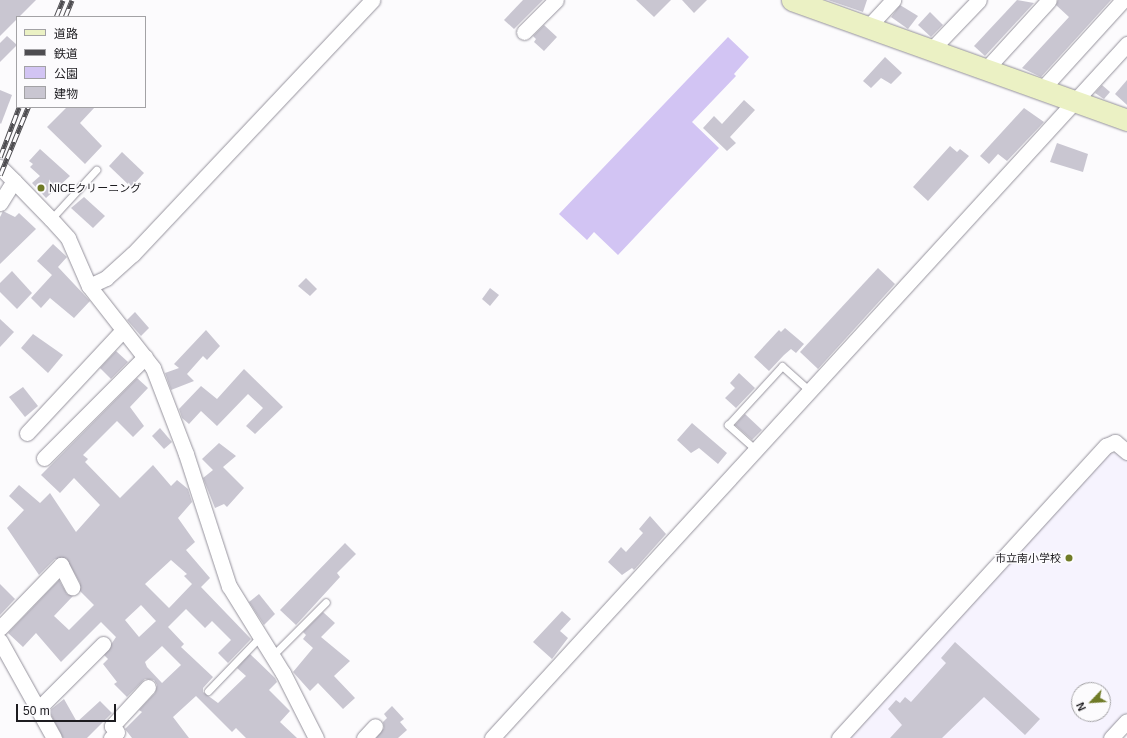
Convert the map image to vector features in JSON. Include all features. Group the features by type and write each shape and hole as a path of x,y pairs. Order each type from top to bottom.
{"street":[{"path":"89,286 106,278 133,254 372,0"},
{"path":"524,32 556,0"},
{"path":"792,0 1127,120"},
{"path":"868,27 892,0"},
{"path":"931,50 979,0"},
{"path":"986,69 1049,0"},
{"path":"1042,89 1123,0"},
{"path":"492,738 1073,101 1127,44"},
{"path":"0,167 68,238 89,286 153,368 186,454 222,568 259,638 272,656 316,738"},
{"path":"0,203 14,181"},
{"path":"27,433 123,330"},
{"path":"44,458 145,357"},
{"path":"839,738 1106,446 1115,442 1127,452"},
{"path":"0,628 61,566 72,587"},
{"path":"0,640 52,736"},
{"path":"38,709 103,644"},
{"path":"111,738 117,732 112,726 148,687"},
{"path":"1111,738 1127,721"},
{"path":"364,738 376,726"}],"lane":[{"path":"51,219 96,170"},
{"path":"756,450 728,425 782,366 810,391"},
{"path":"272,656 326,602"},
{"path":"208,691 259,638"}],"shaded area":[{"name":"市立南小学校","path":"1119,453 1127,459 1127,713 1104,738 844,738 1105,454"}],"green space":[{"path":"728,37 749,57 734,74 736,76 692,122 719,148 618,255 594,232 587,240 559,214"}],"building":[{"path":"0,0 36,0 20,16 16,16 16,20 0,36"},
{"path":"523,0 543,0 514,29 504,20"},
{"path":"636,0 671,0 654,17"},
{"path":"682,0 707,0 694,13"},
{"path":"828,0 867,0 863,12"},
{"path":"1017,0 1034,3 985,56 974,46"},
{"path":"1058,0 1111,0 1041,77 1022,68 1069,17 1056,5"},
{"path":"900,5 918,16 908,29 891,17"},
{"path":"930,12 943,25 931,37 918,25"},
{"path":"544,25 557,37 544,51 534,42 536,39 533,36"},
{"path":"7,36 16,44 16,46 0,62 0,43"},
{"path":"885,57 902,73 891,84 881,78 871,88 863,81"},
{"path":"1127,80 1127,105 1115,94"},
{"path":"1102,85 1110,92 1104,99 1095,93"},
{"path":"0,90 12,95 1,124 0,123"},
{"path":"744,100 755,110 730,137 736,143 727,151 703,128 714,116 722,124"},
{"path":"66,108 94,108 80,123 102,146 85,164 47,127"},
{"path":"1024,108 1044,122 1007,161 998,154 989,164 980,156"},
{"path":"1057,143 1088,154 1083,172 1050,162"},
{"path":"950,146 957,152 960,149 969,156 928,201 913,187"},
{"path":"40,149 70,176 46,198 32,183 40,176 30,167 33,164 29,161"},
{"path":"122,152 144,173 131,187 109,166"},
{"path":"84,197 105,216 93,228 71,208"},
{"path":"3,211 15,217 19,213 36,229 0,264 0,217"},
{"path":"53,244 67,257 58,267 90,301 74,318 50,298 41,308 31,298 52,275 37,261"},
{"path":"878,268 895,284 818,369 800,352"},
{"path":"12,271 32,293 17,309 0,292 0,283"},
{"path":"306,278 317,289 310,296 298,286"},
{"path":"490,288 499,295 490,306 482,299"},
{"path":"135,312 149,328 141,336 127,320"},
{"path":"0,319 14,332 0,347"},
{"path":"785,328 804,344 796,353 791,349 769,371 754,357 779,330 781,332"},
{"path":"206,330 220,346 207,360 203,356 187,374 194,381 171,390 165,373 179,368 174,364"},
{"path":"33,334 63,355 48,373 21,348"},
{"path":"116,351 128,362 111,379 100,368"},
{"path":"244,369 283,407 255,434 246,426 263,408 248,394 217,426 201,411 189,424 182,418 179,409 201,386 217,399"},
{"path":"739,373 755,388 736,408 725,398 735,388 730,383"},
{"path":"137,378 148,388 130,407 144,426 133,437 117,421 83,455 88,459 85,462 120,498 153,465 171,486 177,480 188,489 192,502 178,518 195,542 186,550 210,578 201,587 251,639 228,663 218,653 231,640 212,621 205,628 186,609 168,627 184,644 181,647 213,677 203,688 203,692 218,703 246,676 237,668 250,654 275,678 277,682 269,690 290,711 280,722 297,738 246,738 236,728 232,732 196,696 173,717 189,738 132,738 125,729 142,712 139,710 155,693 157,685 154,680 145,679 127,697 114,684 117,682 103,664 108,659 104,655 116,637 101,622 61,662 36,633 23,647 8,633 59,580 67,594 73,596 54,616 69,630 94,605 80,591 80,583 66,558 55,559 39,575 7,528 24,510 9,496 19,485 40,503 50,493 76,532 100,505 74,478 60,493 41,475","holes":["171,560 187,574 184,576 192,584 169,608 145,584","141,605 156,621 139,637 125,620","162,646 181,665 162,683 147,667 145,662"]},
{"path":"23,387 38,406 25,417 9,397"},
{"path":"745,414 762,430 752,440 735,425"},
{"path":"692,423 727,453 718,464 699,448 691,453 677,440"},
{"path":"160,428 172,442 164,449 152,436"},
{"path":"219,443 236,456 223,467 244,488 227,507 224,504 215,508 203,478 213,470 202,459"},
{"path":"650,516 666,534 634,570 632,568 622,575 608,562 621,547 626,552 643,533 639,529"},
{"path":"345,543 356,554 337,573 340,577 296,625 280,610"},
{"path":"0,584 15,599 0,615"},
{"path":"259,594 275,614 264,625 249,602"},
{"path":"562,611 571,619 560,631 568,638 552,659 533,642"},
{"path":"323,612 335,623 321,637 350,661 334,676 355,698 343,709 318,683 310,691 293,672 313,648 303,639 306,635 303,632"},
{"path":"955,642 1040,719 1025,735 984,697 942,738 890,738 902,725 888,709 896,700 900,703 905,697 911,702 946,663 941,658"},
{"path":"64,699 77,722 100,701 112,713 87,738 63,738 49,711"},
{"path":"392,706 404,719 400,722 407,730 398,738 376,738 384,728 383,722 387,718 384,714"}],"railway":[{"path":"56,16 63,0"},
{"path":"65,16 72,0"},
{"path":"0,157 19,108"},
{"path":"0,175 28,108"}],"place":[{"name":"NICEクリーニング","path":"41,188"},
{"name":"市立南小学校","path":"1069,558"}]}
